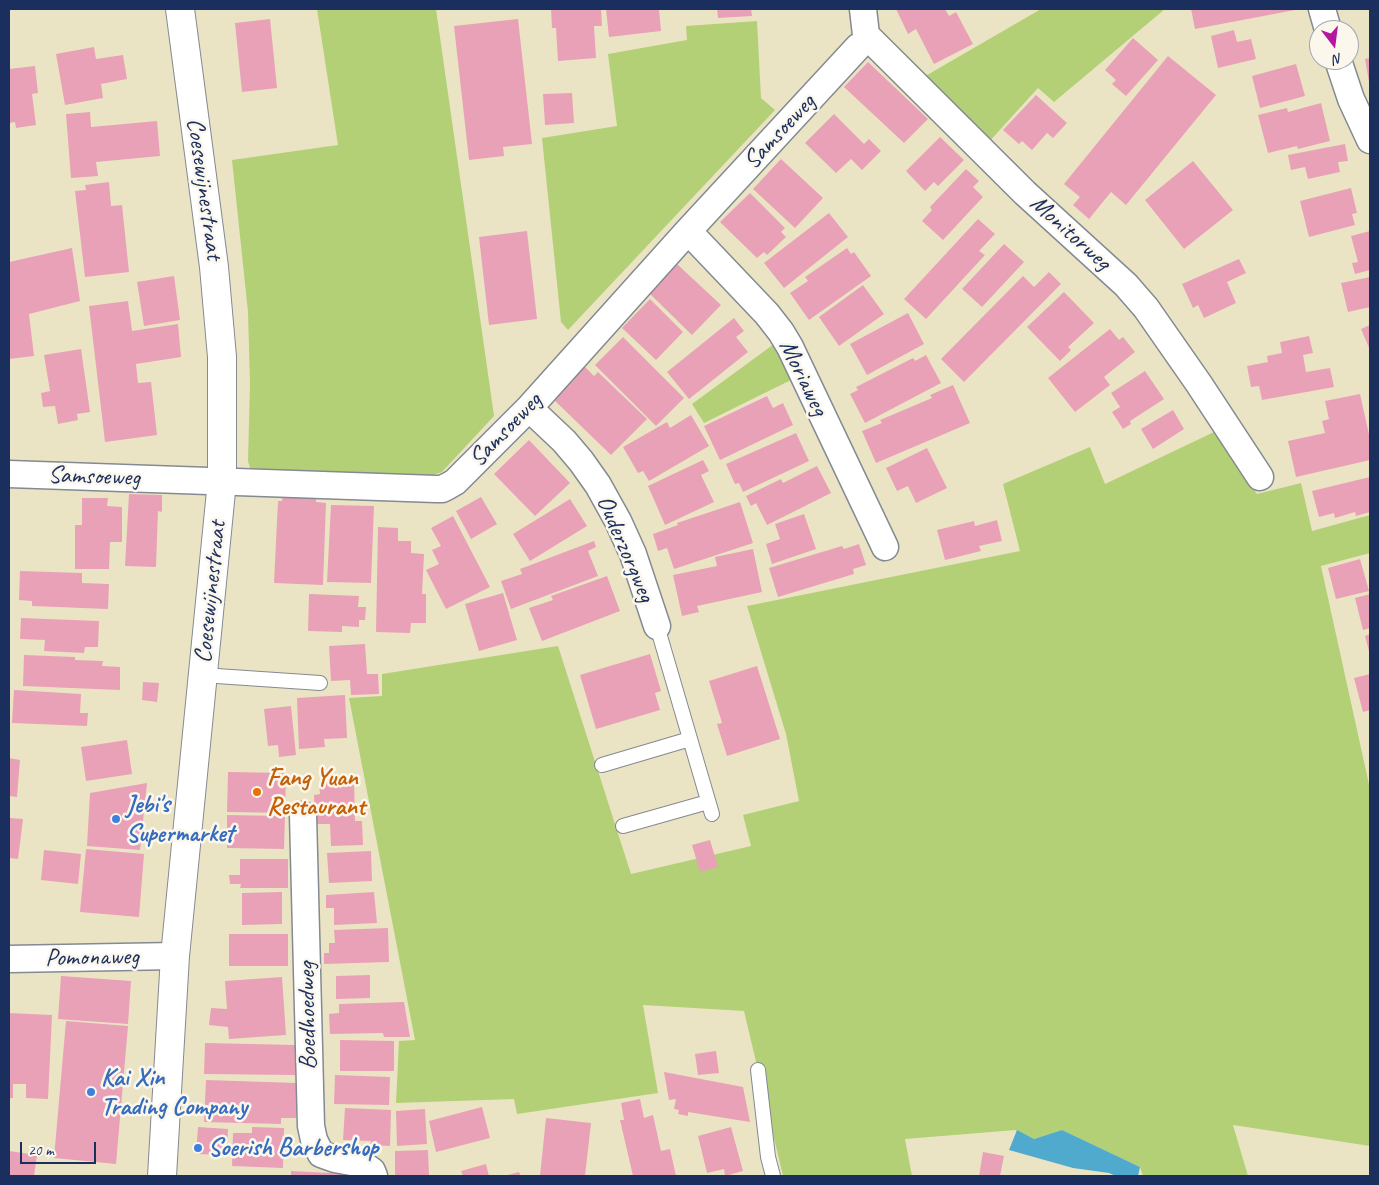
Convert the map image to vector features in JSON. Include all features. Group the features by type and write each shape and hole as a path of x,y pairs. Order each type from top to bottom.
{"street":[{"name":"Coesewijnestraat","path":"162,1176 175,956 222,481 222,356 214,267 180,9"},
{"name":"Monitorweg","path":"863,9 866,35 1025,193 1126,285 1146,308 1194,376 1260,477"},
{"name":"Samsoeweg","path":"9,474 442,489 456,482 529,408 688,231 858,47"},
{"path":"1341,70 1351,99 1370,140"},
{"name":"Moriaweg","path":"688,231 767,314 780,332 790,348 886,547"},
{"name":"Ouderzorgweg","path":"529,408 564,441 598,485 618,521 633,554 657,626"},
{"name":"Boedhoedweg","path":"303,815 311,1126 314,1140 321,1154 335,1159 362,1164 372,1171 374,1176"},
{"name":"Pomonaweg","path":"9,959 175,956"}],"lane":[{"path":"623,826 710,808 657,626"},
{"path":"202,676 320,683"},
{"path":"602,765 690,740"},
{"path":"758,1070 768,1157 773,1176"}],"green space":[{"path":"317,9 436,9 494,416 442,472 430,476 253,470 250,468 248,461 250,384 248,312 232,160 338,145"},
{"path":"1041,9 1165,9 1054,102 1038,88 987,144 922,78"},
{"path":"757,21 761,98 775,110 568,330 561,322 542,138 617,126 608,54 687,40 686,26"},
{"path":"774,344 795,378 704,423 692,404"},
{"path":"1214,432 1257,494 1301,483 1312,531 1370,515 1370,553 1321,566 1370,789 1370,1146 1233,1125 1248,1176 1143,1176 1140,1167 1062,1130 1034,1139 1016,1130 905,1139 912,1176 783,1176 744,1011 643,1005 658,1093 517,1114 514,1099 396,1103 399,1041 415,1040 349,698 382,696 382,674 558,646 631,874 751,846 743,815 799,801 786,734 747,606 1020,551 1003,484 1090,447 1105,484"}],"water":[{"path":"1017,1130 1034,1139 1062,1130 1140,1167 1138,1176 1116,1176 1109,1173 1073,1168 1009,1150"}],"building":[{"path":"551,9 601,9 602,26 594,26 596,58 558,61 556,28 552,28"},
{"path":"606,9 659,9 661,31 609,37"},
{"path":"717,9 751,9 752,16 718,18"},
{"path":"896,9 945,9 949,16 956,12 973,44 934,64 916,29 908,34"},
{"path":"1191,9 1295,9 1295,10 1195,29"},
{"path":"270,19 277,88 242,92 235,23"},
{"path":"518,19 532,144 503,147 504,156 469,160 454,26"},
{"path":"1234,30 1237,42 1251,39 1256,59 1218,68 1211,36"},
{"path":"1133,38 1158,60 1126,96 1112,84 1116,80 1105,70"},
{"path":"94,47 96,59 123,55 127,79 101,84 103,98 65,105 56,54"},
{"path":"1168,56 1216,95 1126,205 1111,192 1089,219 1073,205 1080,197 1064,184"},
{"path":"1370,58 1370,82 1369,82 1365,59"},
{"path":"868,62 928,119 904,143 844,87"},
{"path":"1296,64 1305,96 1260,108 1252,76"},
{"path":"35,66 38,93 32,94 36,125 16,128 15,122 9,123 9,69"},
{"path":"572,93 574,123 545,125 543,94"},
{"path":"1036,95 1067,123 1053,138 1047,133 1032,150 1022,141 1019,144 1003,130"},
{"path":"1321,103 1330,141 1298,149 1297,146 1268,153 1258,115 1287,108 1288,112"},
{"path":"90,112 91,127 157,121 160,156 96,162 98,176 71,178 66,114"},
{"path":"834,114 864,144 869,139 881,151 862,170 851,159 836,173 805,143"},
{"path":"940,137 964,160 938,186 934,182 925,191 906,171"},
{"path":"1345,144 1348,161 1338,162 1340,172 1308,179 1305,167 1291,170 1288,155"},
{"path":"781,159 823,198 795,228 753,189"},
{"path":"1193,161 1233,210 1184,249 1145,200"},
{"path":"966,169 979,181 973,187 983,197 943,240 922,221 932,210 930,207"},
{"path":"109,182 111,206 122,205 129,272 85,277 75,191 86,190 85,185"},
{"path":"1351,188 1357,213 1352,214 1355,225 1309,237 1300,201"},
{"path":"750,193 785,228 781,232 786,237 767,255 764,252 757,258 720,222"},
{"path":"829,213 848,237 784,288 764,263"},
{"path":"978,219 995,234 979,251 985,255 926,319 904,299"},
{"path":"527,231 537,319 489,325 479,237"},
{"path":"1370,231 1370,270 1355,274 1352,263 1358,262 1351,236"},
{"path":"1004,244 1024,262 982,307 962,289"},
{"path":"72,248 80,301 29,314 34,356 9,359 9,262"},
{"path":"847,248 851,254 854,252 871,276 809,320 790,293 808,281 805,277"},
{"path":"1239,259 1246,273 1227,282 1236,303 1204,318 1198,305 1193,308 1182,284"},
{"path":"677,264 721,305 692,335 649,293"},
{"path":"1049,272 1061,284 964,382 941,359 1023,276 1034,287"},
{"path":"174,276 180,320 144,326 137,282"},
{"path":"1370,277 1370,307 1348,312 1341,283"},
{"path":"863,285 884,314 839,346 819,317"},
{"path":"1064,292 1094,323 1068,347 1071,350 1060,361 1027,327"},
{"path":"650,299 683,332 656,360 622,328"},
{"path":"128,301 132,331 178,324 181,357 136,364 138,383 151,382 157,435 105,442 89,306"},
{"path":"908,313 924,344 867,375 850,344"},
{"path":"734,318 744,331 736,337 748,352 689,399 667,372"},
{"path":"1370,325 1370,350 1361,329"},
{"path":"1110,329 1119,340 1123,337 1135,352 1104,377 1110,385 1075,412 1048,378"},
{"path":"1309,336 1313,353 1303,355 1306,372 1330,368 1334,387 1262,400 1259,386 1251,387 1247,366 1268,362 1267,356 1282,353 1280,342"},
{"path":"623,337 684,398 656,426 595,365"},
{"path":"81,349 90,412 77,414 78,420 58,424 55,406 43,407 41,393 50,391 44,355"},
{"path":"926,355 941,383 865,423 850,394 858,390 856,387 913,358 915,361"},
{"path":"584,366 594,376 598,372 647,419 611,455 552,398"},
{"path":"1145,371 1164,399 1130,421 1131,424 1123,429 1112,412 1120,407 1111,393"},
{"path":"953,385 970,423 876,463 862,431 882,423 880,420 932,398 930,395"},
{"path":"1360,394 1370,439 1370,460 1296,477 1288,441 1325,433 1322,421 1329,419 1325,401"},
{"path":"767,396 773,408 783,403 793,425 720,460 704,426"},
{"path":"1173,410 1184,429 1153,449 1141,429"},
{"path":"691,415 709,446 649,481 643,471 638,473 623,447 667,422 670,428"},
{"path":"796,433 809,461 743,492 739,483 735,484 726,464"},
{"path":"529,440 570,483 535,516 494,474"},
{"path":"927,448 947,488 916,503 908,486 897,491 886,468"},
{"path":"703,460 709,471 701,475 714,502 665,525 648,486"},
{"path":"817,466 831,493 767,525 756,503 751,506 746,496 781,479 783,483"},
{"path":"1370,477 1370,512 1356,516 1355,512 1335,518 1334,513 1319,517 1312,491"},
{"path":"283,493 316,494 316,502 326,503 323,585 274,583 278,501 282,501"},
{"path":"129,494 162,495 162,512 158,511 156,567 125,566"},
{"path":"481,497 497,524 471,539 456,511"},
{"path":"82,498 108,498 107,506 122,507 122,542 110,542 109,569 75,569 75,525 82,525"},
{"path":"570,499 587,526 530,561 513,534"},
{"path":"740,502 753,543 674,569 667,548 658,551 653,534 678,525 677,523"},
{"path":"331,505 374,506 371,583 327,582"},
{"path":"804,514 816,549 772,564 766,544 780,539 775,524"},
{"path":"453,516 490,587 446,609 426,570 439,564 432,550 441,546 431,528"},
{"path":"997,520 1002,541 979,546 981,551 945,560 937,530 974,521 975,526"},
{"path":"378,527 398,528 398,541 411,541 411,553 424,554 422,594 426,594 426,623 411,623 410,633 376,632"},
{"path":"594,541 596,547 588,551 598,576 511,609 501,581 522,574 520,569"},
{"path":"859,544 866,565 853,569 854,574 778,597 769,568 842,546 844,549"},
{"path":"753,549 762,592 697,606 699,612 682,616 673,575 717,566 715,557"},
{"path":"1360,559 1369,591 1336,599 1328,568"},
{"path":"20,571 82,573 82,583 109,584 108,609 32,606 32,601 19,600"},
{"path":"607,576 620,611 542,641 529,608 553,600 551,596"},
{"path":"503,593 517,640 479,651 465,604"},
{"path":"309,594 359,596 358,607 366,607 365,620 359,620 359,627 342,626 342,632 308,631"},
{"path":"1370,594 1370,628 1363,630 1355,598"},
{"path":"21,618 99,621 98,647 85,647 84,653 44,651 45,640 20,639"},
{"path":"1370,634 1370,655 1365,636"},
{"path":"365,644 367,674 378,674 379,694 351,695 350,680 331,681 329,646"},
{"path":"650,654 661,691 655,693 660,710 596,729 580,675"},
{"path":"24,655 75,657 75,660 103,661 102,666 120,667 120,690 23,686"},
{"path":"757,666 780,739 727,756 717,724 722,723 709,681"},
{"path":"1370,674 1370,710 1363,712 1354,678"},
{"path":"143,682 159,683 157,702 142,700"},
{"path":"14,690 81,694 80,713 88,713 87,726 12,723"},
{"path":"345,695 347,738 324,739 325,747 299,749 297,698"},
{"path":"291,706 296,755 279,757 278,745 268,746 264,709"},
{"path":"127,740 132,774 86,781 81,747"},
{"path":"9,758 20,760 17,797 9,796"},
{"name":"Fang Yuan Restaurant","path":"228,772 286,773 285,813 227,812"},
{"path":"354,780 355,821 362,821 363,845 331,846 330,824 315,824 314,795 320,794 319,782"},
{"name":"Jebi's Supermarket","path":"147,783 140,850 87,846 90,793"},
{"path":"227,815 285,816 284,849 227,848"},
{"path":"9,818 23,819 18,859 9,858"},
{"path":"710,840 718,867 700,872 692,845"},
{"path":"86,849 144,854 139,917 80,912"},
{"path":"44,850 81,854 78,884 41,880"},
{"path":"371,851 372,881 329,883 327,853"},
{"path":"240,859 288,859 288,888 240,888 241,884 230,884 229,875 240,875"},
{"path":"282,892 282,924 242,925 242,893"},
{"path":"374,892 377,923 334,925 334,908 326,908 326,895"},
{"path":"388,928 389,962 324,964 324,953 329,953 329,943 335,943 334,930"},
{"path":"229,934 288,934 288,966 229,966"},
{"path":"370,975 370,998 336,999 336,976"},
{"path":"61,976 131,981 128,1024 58,1019"},
{"path":"282,977 286,1035 229,1039 228,1027 209,1025 211,1008 227,1009 225,981"},
{"path":"404,1002 410,1037 384,1037 383,1033 330,1034 329,1014 339,1013 339,1004"},
{"path":"9,1013 52,1015 48,1099 26,1098 26,1084 13,1084 13,1098 9,1098"},
{"name":"Kai Xin Trading Company","path":"66,1021 128,1026 116,1164 54,1158"},
{"path":"340,1040 394,1041 394,1071 340,1071"},
{"path":"205,1043 296,1045 295,1075 204,1074"},
{"path":"716,1051 719,1073 698,1075 695,1054"},
{"path":"664,1072 743,1087 750,1122 688,1112 688,1116 678,1114 679,1110 674,1109 676,1099 669,1100"},
{"path":"335,1075 390,1077 389,1105 334,1104"},
{"path":"206,1080 297,1083 296,1118 281,1118 281,1124 204,1122"},
{"path":"640,1099 644,1118 653,1115 661,1151 670,1149 676,1176 633,1176 620,1120 624,1120 621,1103"},
{"path":"482,1107 490,1138 436,1152 429,1121"},
{"path":"345,1108 391,1110 390,1146 370,1145 371,1141 343,1140"},
{"path":"425,1109 427,1144 397,1146 396,1111"},
{"path":"546,1118 591,1123 585,1176 540,1176"},
{"path":"198,1127 228,1129 227,1155 196,1154"},
{"path":"252,1127 284,1128 283,1168 232,1166 233,1133 252,1133"},
{"path":"731,1127 743,1171 725,1176 724,1169 707,1173 698,1136"},
{"path":"428,1150 429,1176 395,1176 395,1151"},
{"path":"9,1151 37,1155 34,1176 9,1176"},
{"path":"983,1152 1004,1156 1000,1176 979,1176"},
{"path":"486,1164 489,1176 463,1176 461,1171"},
{"path":"291,1171 350,1174 350,1176 291,1176"},
{"path":"519,1172 521,1176 504,1176"}],"place":[{"name":"Fang Yuan Restaurant","path":"257,792"},
{"name":"Jebi's Supermarket","path":"116,819"},
{"name":"Kai Xin Trading Company","path":"91,1092"},
{"name":"Soerish Barbershop","path":"198,1148"}]}
